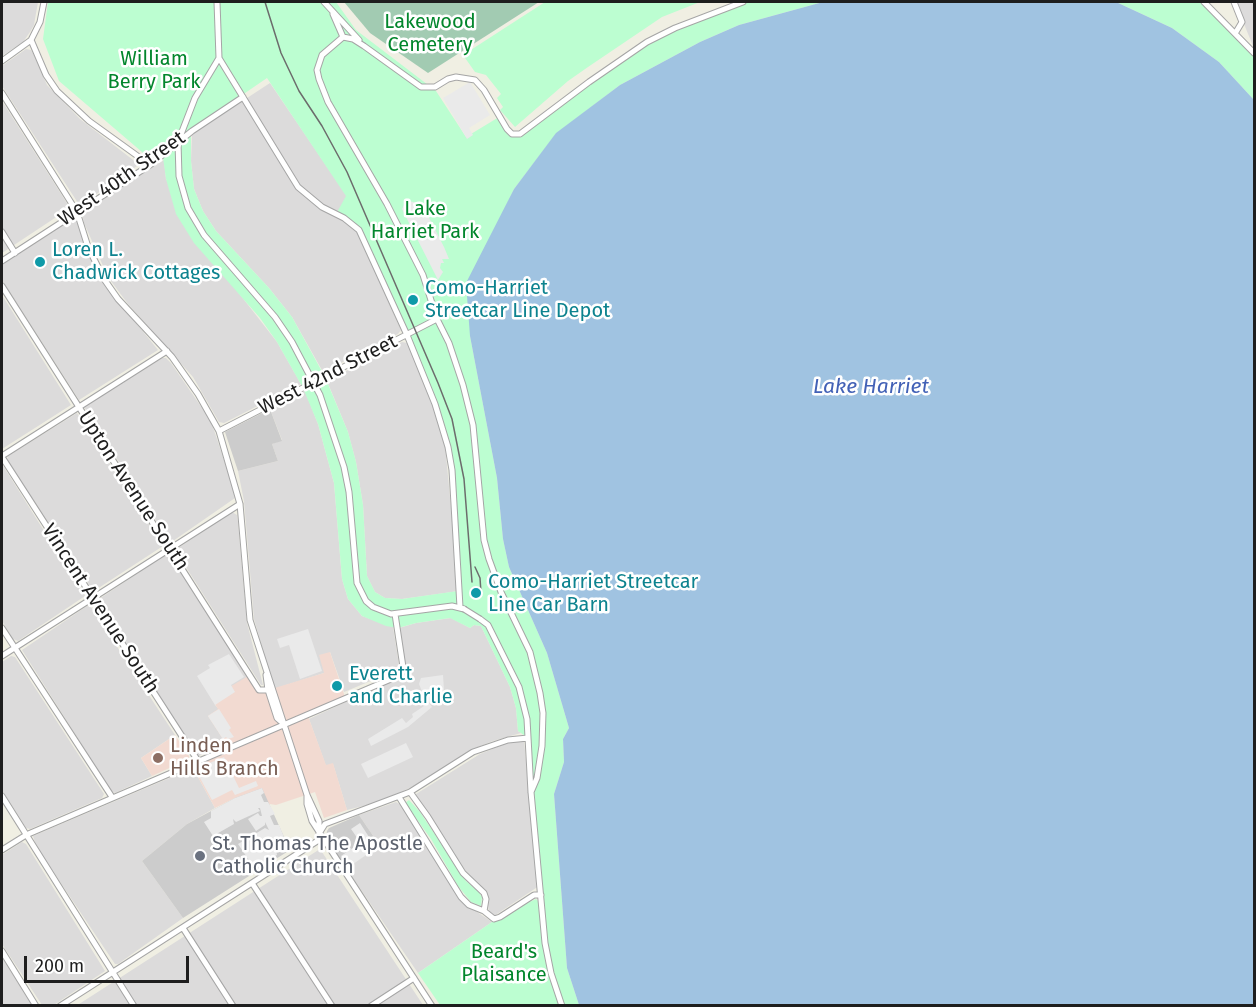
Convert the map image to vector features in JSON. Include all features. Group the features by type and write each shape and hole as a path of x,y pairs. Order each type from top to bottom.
{"street":[{"path":"2,61 31,40 40,22 44,2"},
{"path":"217,2 219,58 298,187 322,207 344,218 359,230 407,335 435,404 448,447 452,470 462,608"},
{"path":"324,2 364,46"},
{"path":"343,37 353,39 364,46 417,86 435,87 456,77 475,80 507,129 512,134 520,134 647,42 684,24 743,2"},
{"path":"1204,2 1254,52"},
{"path":"1234,2 1242,22 1236,32"},
{"path":"331,9 343,37"},
{"path":"343,37 322,55 317,70 319,79 328,102 387,204 423,275 468,400 473,425 484,540 501,592 530,652 540,693 543,733 537,778 531,792"},
{"path":"31,40 46,75 57,91 89,120 150,165"},
{"path":"219,58 195,98 178,142 177,162 182,191 204,235 274,316 292,342 314,382 329,418 344,466 349,492 357,583 360,592 373,607 382,612 395,614 462,608 488,625 519,687 527,719 531,792 547,960 562,1005"},
{"path":"2,93 77,212 88,247 104,279 118,299 167,351 198,394 219,431 240,504 250,620 307,795 319,821 321,836 432,1005"},
{"name":"West 40th Street","path":"2,261 150,165 178,142 243,97"},
{"path":"2,232 15,253"},
{"name":"Upton Avenue South","path":"2,286 259,690 268,690"},
{"name":"West 42nd Street","path":"219,431 437,319"},
{"path":"2,457 167,351"},
{"name":"Vincent Avenue South","path":"2,457 198,761"},
{"path":"2,656 240,504"},
{"path":"2,850 26,835 112,797 398,676 403,667 395,614"},
{"path":"2,628 112,797"},
{"path":"266,670 268,690 277,718 284,724"},
{"path":"60,1005 252,883 321,836 325,825 410,792 474,752 507,740 528,738"},
{"path":"410,792 463,873 484,893 486,899 484,911"},
{"path":"2,796 134,1005"},
{"path":"399,797 461,897 469,905 484,911 494,919 534,895 541,895"},
{"path":"252,883 332,1005"},
{"path":"183,928 233,1005"},
{"path":"2,951 36,1005"},
{"path":"371,1005 414,978"}],"shaded area":[{"path":"2,2 38,2 34,25 30,32 23,42 2,56"},
{"path":"1235,2 1254,2 1254,48 1253,46"},
{"path":"26,49 33,53 47,85 80,119 137,163 137,166 82,204 78,203 2,86 2,66"},
{"path":"470,82 490,115 469,128 473,135 467,139 443,98"},
{"path":"270,83 347,196 342,219 358,233 401,330 398,334 323,372 292,317 269,288 216,231 203,211 194,189 191,161 192,134"},
{"path":"2,101 70,208 2,253"},
{"path":"164,160 166,179 238,292 277,342 301,384 224,423 219,422 193,377 128,304 108,277 84,223 82,213"},
{"path":"404,200 422,204 444,247 449,259 442,259 444,263 441,263 440,268 443,272 438,280 402,209"},
{"path":"72,219 77,221 95,269 103,282 158,350 79,400 2,280 2,265"},
{"path":"2,295 71,405 2,449"},
{"path":"402,342 407,343 432,400 445,445 459,591 402,599 385,598 375,592 367,576 363,505 356,462 348,432 327,381"},
{"path":"162,358 166,358 171,363 211,421 235,498 173,541 169,541 84,407"},
{"path":"305,391 318,424 334,483 342,579 348,599 362,616 393,627 399,665 395,671 344,692 330,652 324,673 274,689 254,619 244,501 238,471 278,461 272,444 282,440 270,409"},
{"path":"270,409 282,441 272,444 278,461 238,471 225,432"},
{"path":"77,413 163,546 97,589 92,589 7,460 8,456"},
{"path":"2,464 85,596 18,641 13,639 2,621"},
{"path":"232,512 237,515 238,522 247,623 263,685 175,550"},
{"path":"165,555 170,557 250,675 215,705 219,709 208,716 223,739 222,743 199,756 98,601"},
{"path":"87,606 91,607 175,735 141,758 152,776 115,793 111,791 22,650"},
{"path":"451,618 470,628 474,625 481,626 510,687 516,708 518,731 521,733 476,748 414,786 379,802 347,810 333,764 326,766 309,719 404,675 406,670 399,628"},
{"path":"308,629 322,671 300,679 289,645 280,648 277,639"},
{"path":"330,652 346,700 308,716 326,765 333,763 347,810 324,818 315,792 276,805 235,798 215,808 193,768 222,743 223,739 208,716 218,709 211,698 250,675 259,690 268,690 324,673 319,655"},
{"path":"229,654 244,677 231,685 235,692 215,705 197,676 210,668 208,665"},
{"path":"11,656 15,657 104,794 102,798 30,829 26,828 2,790 2,662"},
{"path":"443,675 444,690 439,698 429,703 432,707 408,727 371,746 368,739 402,718 406,723 413,717 412,714 427,704 419,684 421,678"},
{"path":"219,709 234,737 223,739 208,716"},
{"path":"175,735 189,759 152,776 141,758"},
{"path":"524,741 539,886 494,916 489,912 486,893 469,876 416,798 416,794 480,754 507,743"},
{"path":"406,743 413,757 368,778 361,764"},
{"path":"224,757 239,788 256,781 258,786 235,795 232,790 212,800 195,769"},
{"path":"193,768 215,808 187,824 142,861 183,918 115,964 36,846 33,836"},
{"path":"262,788 290,850 183,918 142,861 187,824 235,798"},
{"path":"262,788 264,793 261,795 264,802 268,802 275,814 270,816 274,825 279,825 288,847 278,852 276,850 277,855 255,869 238,844 265,828 269,830 265,822 265,825 256,831 248,819 258,813 262,816 260,808 258,808 260,811 236,822 233,819 234,824 213,836 204,822 211,818 211,811 235,798"},
{"path":"396,802 401,805 418,830 461,901 492,922 418,973 346,868 380,846 359,815"},
{"path":"359,815 380,846 346,868 326,838 327,831"},
{"path":"360,823 376,848 349,867 341,856 363,841 361,837 358,839 351,829"},
{"path":"22,842 26,844 105,971 54,1005 42,1005 2,944 2,855"},
{"path":"320,849 423,1005 76,1006"},
{"path":"2,958 32,1005 2,1005"}],"green space":[{"path":"48,2 336,2 356,30 436,91 466,137 499,117 507,129 517,135 647,42 743,2 823,2 739,25 700,42 620,85 556,134 514,189 499,221 470,336 497,478 503,539 509,567 547,653 569,728 563,739 564,762 554,794 567,968 579,1005 562,1005 547,960 528,738 518,731 516,708 510,687 481,626 474,625 470,628 450,618 398,628 386,626 362,616 348,599 342,579 334,483 318,424 303,388 277,342 260,318 194,243 176,214 166,179 162,150 149,158 59,81 43,39","holes":["267,78 346,196 336,214 359,230 435,404 452,470 458,591 402,599 385,598 375,592 367,576 363,505 348,432 325,377 292,317 269,288 216,231 203,211 194,189 191,130"]},
{"name":"Lakewood Cemetery","path":"344,2 539,2 428,73 370,33"},
{"path":"545,2 700,2 662,17 568,81 515,127 500,110 503,107 497,98 501,94 486,75 475,72 463,55"},
{"path":"1116,2 1204,2 1254,53 1254,100 1219,62 1172,28"},
{"path":"409,800 420,812 466,881 479,892 482,897 481,906 471,902 458,886 431,839 405,803"},
{"name":"Beard's Plaisance","path":"536,899 539,902 545,960 560,1005 440,1005 418,973 492,922 500,920"}],"water":[{"name":"Lake Harriet","path":"823,2 1116,2 1172,28 1219,62 1254,100 1254,1005 579,1005 567,968 554,794 564,762 563,739 569,728 547,653 509,567 503,539 497,478 470,336 466,283 514,189 556,133 620,85 700,42 739,25"}],"tram line":[{"path":"265,2 281,53 299,91 322,126 347,172 452,419 464,479 472,582"},
{"path":"475,567 480,578 481,593"}],"place":[{"name":"Loren L. Chadwick Cottages","path":"40,262"},
{"name":"Como-Harriet Streetcar Line Depot","path":"413,300"},
{"name":"Como-Harriet Streetcar Line Car Barn","path":"476,593"},
{"name":"Everett and Charlie","path":"337,686"},
{"name":"Linden Hills Branch","path":"158,758"},
{"name":"St. Thomas The Apostle Catholic Church","path":"200,856"}],"park label":[{"name":"William Berry Park","path":"154,70"},
{"name":"Lake Harriet Park","path":"425,220"}]}
